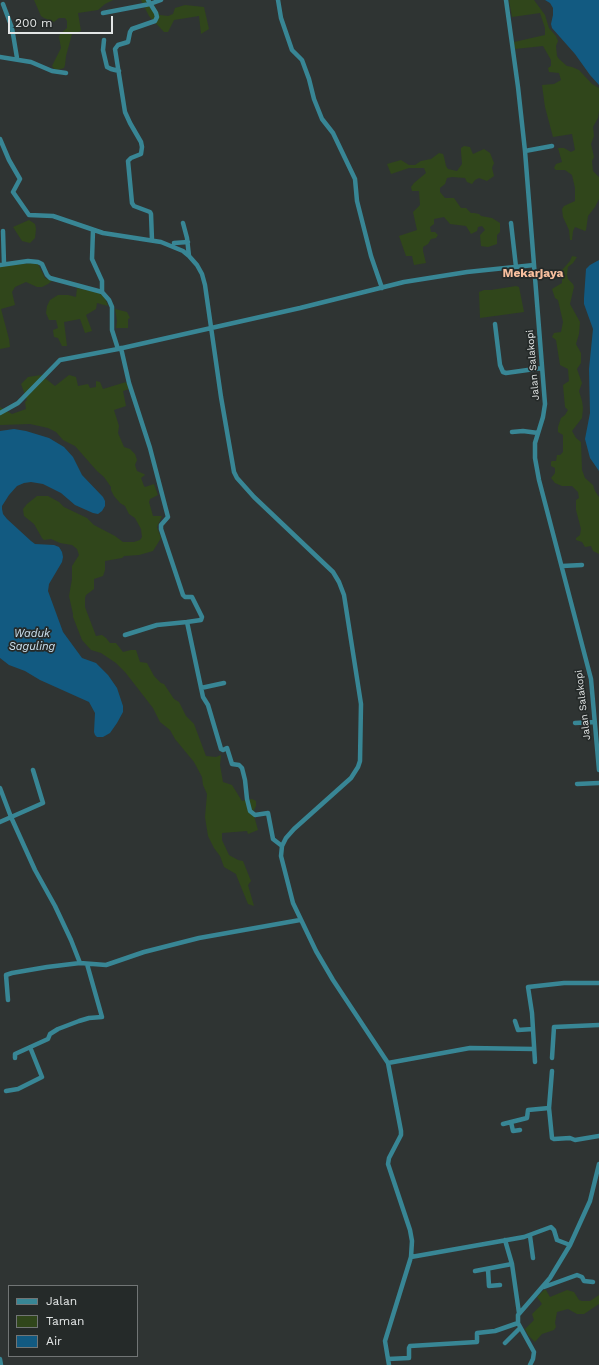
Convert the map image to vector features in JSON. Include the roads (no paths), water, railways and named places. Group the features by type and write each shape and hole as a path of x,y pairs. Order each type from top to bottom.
{"street":[{"path":"103,13 161,0"},
{"path":"278,0 281,18 292,50 302,60 319,113 332,133 354,179 357,201 371,256 382,288"},
{"name":"Jalan Salakopi","path":"506,0 525,151 545,406 534,451 537,470 590,674 596,714 594,722 599,770"},
{"path":"149,2 156,13 157,17 155,21 132,29 128,42 115,47 125,112 140,140 142,147 141,154 131,158 128,161 132,204 150,212 152,240"},
{"path":"3,4 12,28 17,58"},
{"path":"104,40 103,50 107,67 119,71"},
{"path":"0,57 17,58 52,71 66,74"},
{"path":"0,140 20,181 13,192 29,215 53,216 115,236 166,243 183,251 199,268 203,277 221,397 236,477 254,497 336,577 345,598 361,698 361,756 355,773 351,778 286,838 282,846 281,856 290,895 300,920 325,969 388,1063 401,1131 401,1135 389,1158 388,1164 410,1230 412,1241 411,1257 385,1341 389,1365"},
{"path":"525,151 552,146"},
{"path":"183,223 188,242 189,256"},
{"path":"511,223 516,266"},
{"path":"93,230 92,260 100,278 102,292 112,306 112,330 120,348 129,383 152,454 168,517 161,525 161,529 183,595 185,597 192,597 202,618 201,620 157,625 125,635"},
{"path":"3,232 2,265 28,261 38,262 41,263 47,275 51,278 102,292"},
{"path":"174,243 188,242"},
{"path":"0,413 18,402 60,360 300,308 418,280 516,266 534,266"},
{"path":"494,324 500,366 503,372 506,373 542,368"},
{"path":"512,432 523,430 538,432"},
{"path":"562,566 582,565"},
{"path":"187,622 203,697 209,708 221,749 223,750 227,748 232,764 239,764 242,768 250,811 255,815 268,813 273,839 282,846"},
{"path":"201,688 224,683"},
{"path":"574,723 594,722"},
{"path":"0,822 43,803 33,770"},
{"path":"577,784 599,783"},
{"path":"0,788 39,880 55,906 68,932 80,963"},
{"path":"8,1000 6,975 12,973 80,963 106,965 144,952 198,938 300,920"},
{"path":"15,1058 15,1054 48,1039 50,1034 58,1029 78,1021 102,1017 87,964"},
{"path":"535,1062 532,1010 528,987 564,983 599,983"},
{"path":"515,1021 518,1030 533,1029"},
{"path":"552,1058 554,1027 599,1025"},
{"path":"6,1091 16,1090 42,1078 30,1048"},
{"path":"388,1063 470,1048 534,1049"},
{"path":"552,1071 549,1108 553,1139 570,1138 576,1140 599,1136"},
{"path":"503,1124 527,1118 528,1110 549,1108"},
{"path":"511,1122 513,1131 520,1130"},
{"path":"519,1313 552,1275 570,1245 590,1201 599,1164"},
{"path":"411,1257 530,1236 551,1227 554,1230 557,1240 570,1245"},
{"path":"530,1236 533,1258"},
{"path":"506,1240 512,1264 519,1313 519,1325 534,1352 534,1358 530,1365"},
{"path":"475,1271 512,1264"},
{"path":"488,1269 489,1286 500,1285"},
{"path":"543,1287 578,1275 582,1277 584,1281 593,1282"},
{"path":"505,1343 519,1325"},
{"path":"407,1365 407,1359 410,1358 410,1346 477,1342 477,1333 495,1331 519,1325"},
{"path":"0,1359 1,1365"},
{"path":"388,1359 407,1359"}],"water":[{"path":"545,0 599,0 599,85 575,54 552,28 553,8 550,3"},
{"path":"599,260 599,471 590,458 585,439 590,413 589,369 593,329 584,304 584,298 586,269"},
{"name":"Waduk Saguling","path":"14,429 49,438 64,447 73,457 82,475 105,501 105,506 102,511 98,514 93,513 75,505 61,493 43,484 31,482 17,486 2,506 3,514 7,519 31,541 35,544 54,545 59,547 62,552 62,562 49,584 48,591 63,632 82,658 96,663 108,675 117,688 123,706 123,712 117,723 110,733 103,737 97,737 95,735 95,713 89,702 40,680 25,671 9,665 0,658 0,431"}],"district":[{"name":"Mekarjaya","path":"533,273"}]}
